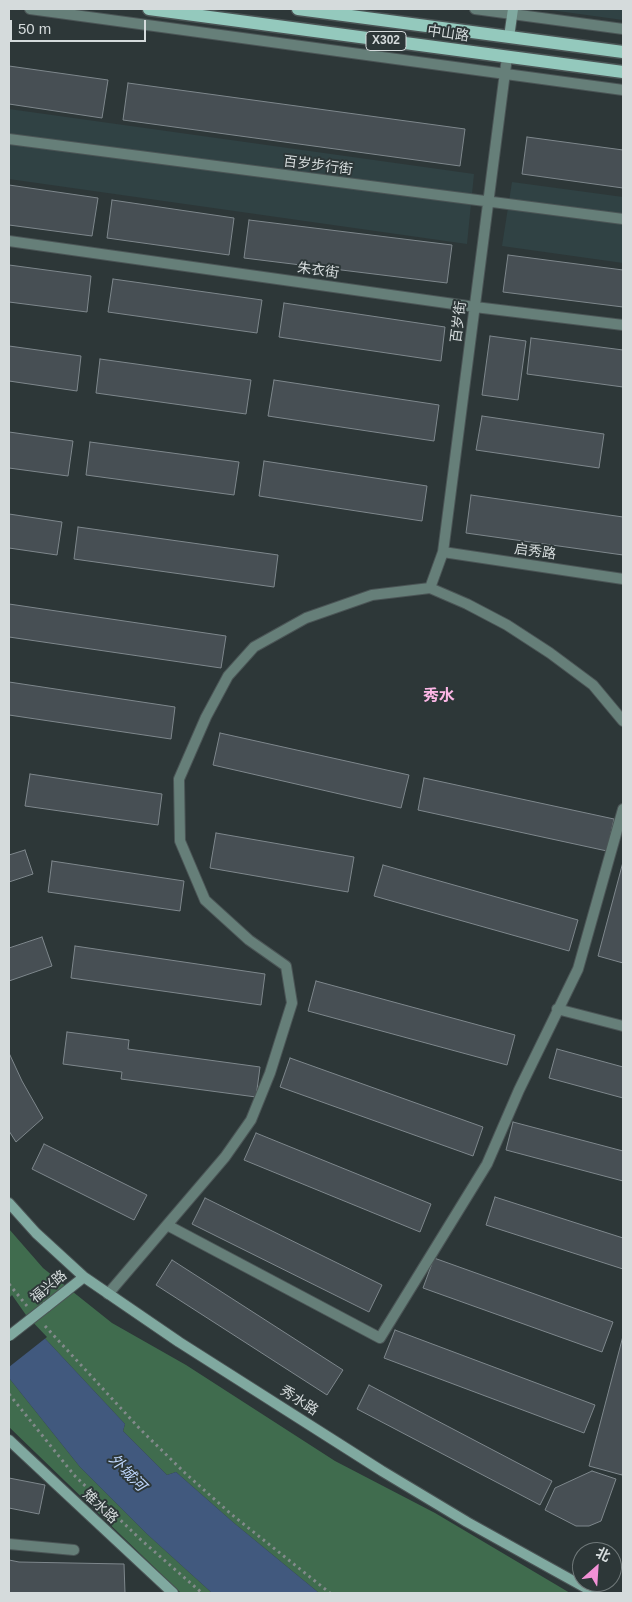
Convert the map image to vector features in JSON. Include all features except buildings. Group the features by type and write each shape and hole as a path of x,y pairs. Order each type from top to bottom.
{"main road":[{"name":"中山路","path":"149,9 623,72"},
{"name":"中山路","path":"298,9 623,52"}],"street":[{"path":"30,9 623,90"},
{"path":"475,9 512,11 623,29"},
{"path":"509,37 512,11"},
{"name":"百岁街","path":"430,588 443,552 507,57"},
{"name":"百岁步行街","path":"9,139 623,220"},
{"name":"朱衣街","path":"9,242 475,307 623,325"},
{"name":"启秀路","path":"443,552 623,579"},
{"path":"108,1294 225,1157 251,1120 270,1073 292,1003 286,966 249,940 205,900 180,841 179,780 206,717 228,676 254,647 306,618 372,596 430,588 467,604 507,625 550,653 593,685 623,722"},
{"path":"167,1225 380,1338 487,1164 519,1090 578,969 623,809"},
{"path":"557,1009 623,1026"},
{"name":"秀水路","path":"9,1203 36,1233 84,1277 187,1347 382,1471 476,1527 596,1593"},
{"name":"福兴路","path":"9,1336 84,1277"},
{"name":"雉水路","path":"9,1440 172,1593"},
{"path":"9,1544 74,1550"}],"path":[{"path":"9,1284 28,1308"},
{"path":"41,1322 140,1429 185,1473 232,1514 330,1593"},
{"path":"9,1394 74,1475 140,1539 202,1593"}],"shaded area":[{"path":"543,9 623,9 623,20"},
{"path":"9,109 474,174 467,244 9,179"},
{"path":"512,182 623,197 623,263 502,246"}],"green space":[{"path":"9,1229 43,1268 112,1323 186,1365 335,1461 435,1513 570,1593 319,1593 176,1472 167,1475 123,1431 125,1424 24,1316 9,1295"},
{"path":"9,1378 80,1467 147,1534 212,1593 181,1593 9,1427"}],"water":[{"name":"外城河","path":"9,1295 24,1316 125,1424 123,1431 167,1475 176,1472 319,1593 212,1593 147,1534 80,1467 9,1378"}],"pier":[{"path":"12,1295 26,1315 47,1337 9,1367 9,1298"}],"district":[{"name":"秀水","path":"439,697"}]}
